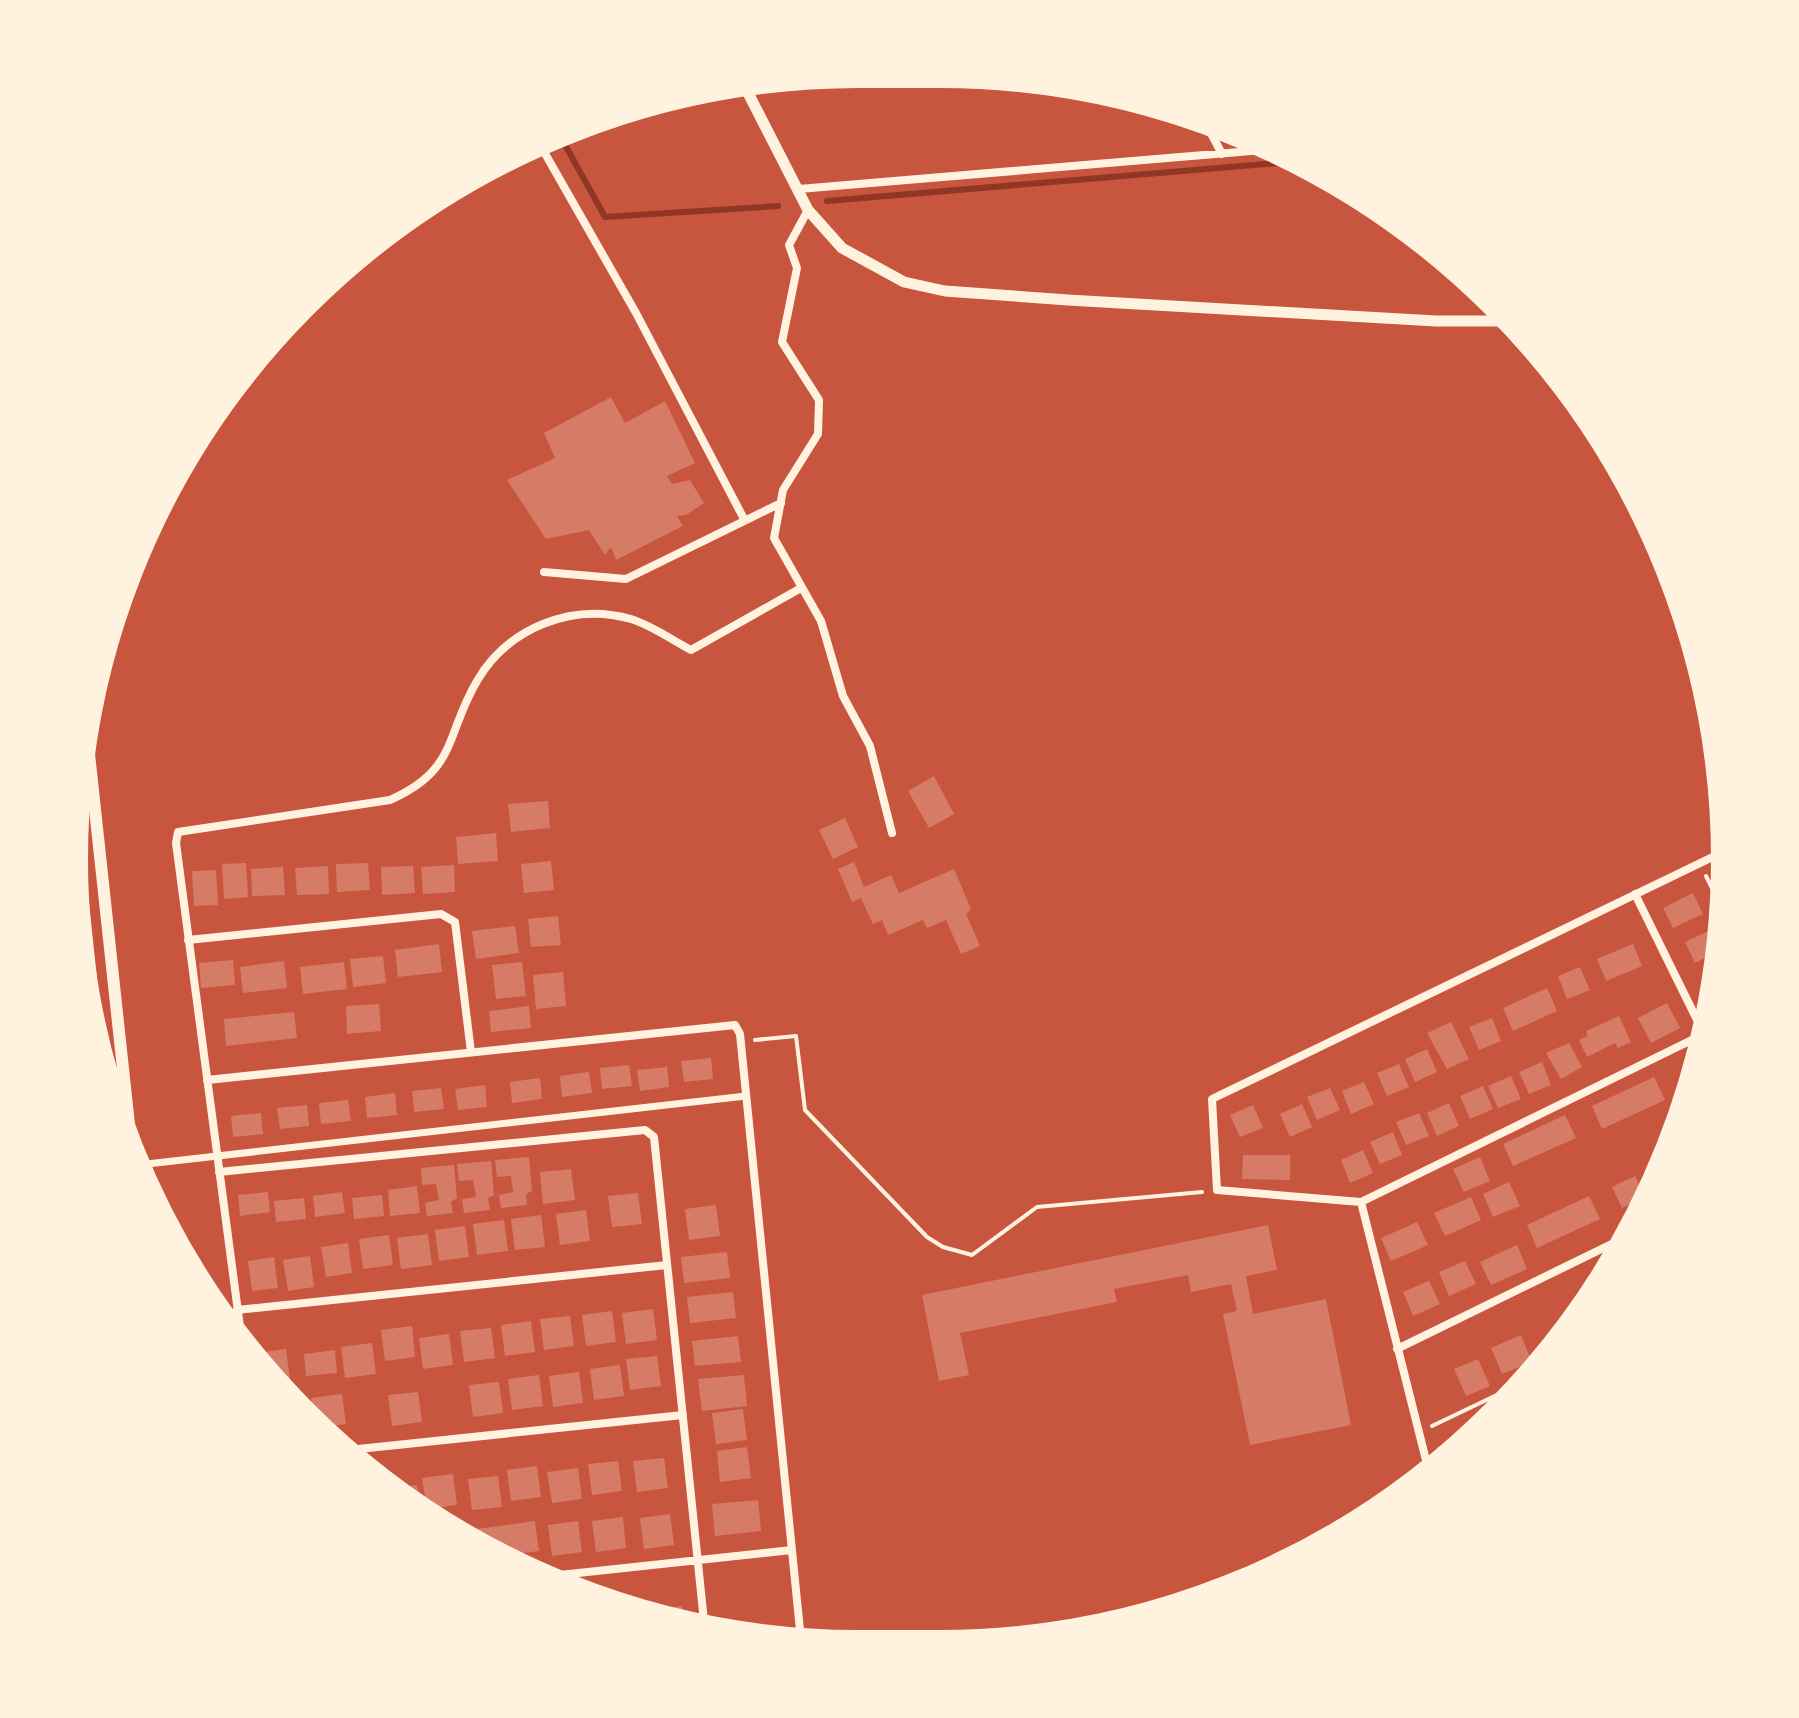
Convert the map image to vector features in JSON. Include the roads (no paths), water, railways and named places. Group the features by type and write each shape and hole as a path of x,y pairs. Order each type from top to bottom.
{"main road":[{"path":"91,775 127,1108"}],"street":[{"path":"749,94 808,210 842,248 875,269 904,282 945,291 1436,321 1495,321"},
{"path":"1213,136 1222,154"},
{"path":"799,189 1250,151"},
{"path":"545,153 636,313 744,519"},
{"path":"808,210 789,245 797,268 782,342 819,400 818,434 783,490 774,538 821,621 843,696 870,746 892,833"},
{"path":"544,572 626,579 781,503"},
{"path":"238,1319 188,940 176,843 178,832 390,800 414,789 435,771 451,747 476,682 496,654 530,629 565,616 597,614 632,619 691,650 801,588"},
{"path":"1691,1041 1361,1202 1217,1190 1212,1099 1713,857"},
{"path":"1635,894 1696,1019"},
{"path":"188,940 441,914 455,922 471,1052"},
{"path":"207,1080 735,1025 741,1041 800,1629"},
{"path":"149,1164 746,1096"},
{"path":"219,1172 645,1130 654,1137 704,1616"},
{"path":"1361,1202 1426,1460"},
{"path":"1397,1349 1610,1245"},
{"path":"237,1310 667,1265"},
{"path":"360,1449 683,1415"},
{"path":"566,1574 792,1550"}],"waterway":[{"path":"565,144 605,217 778,206"},
{"path":"827,201 1276,163"}]}
